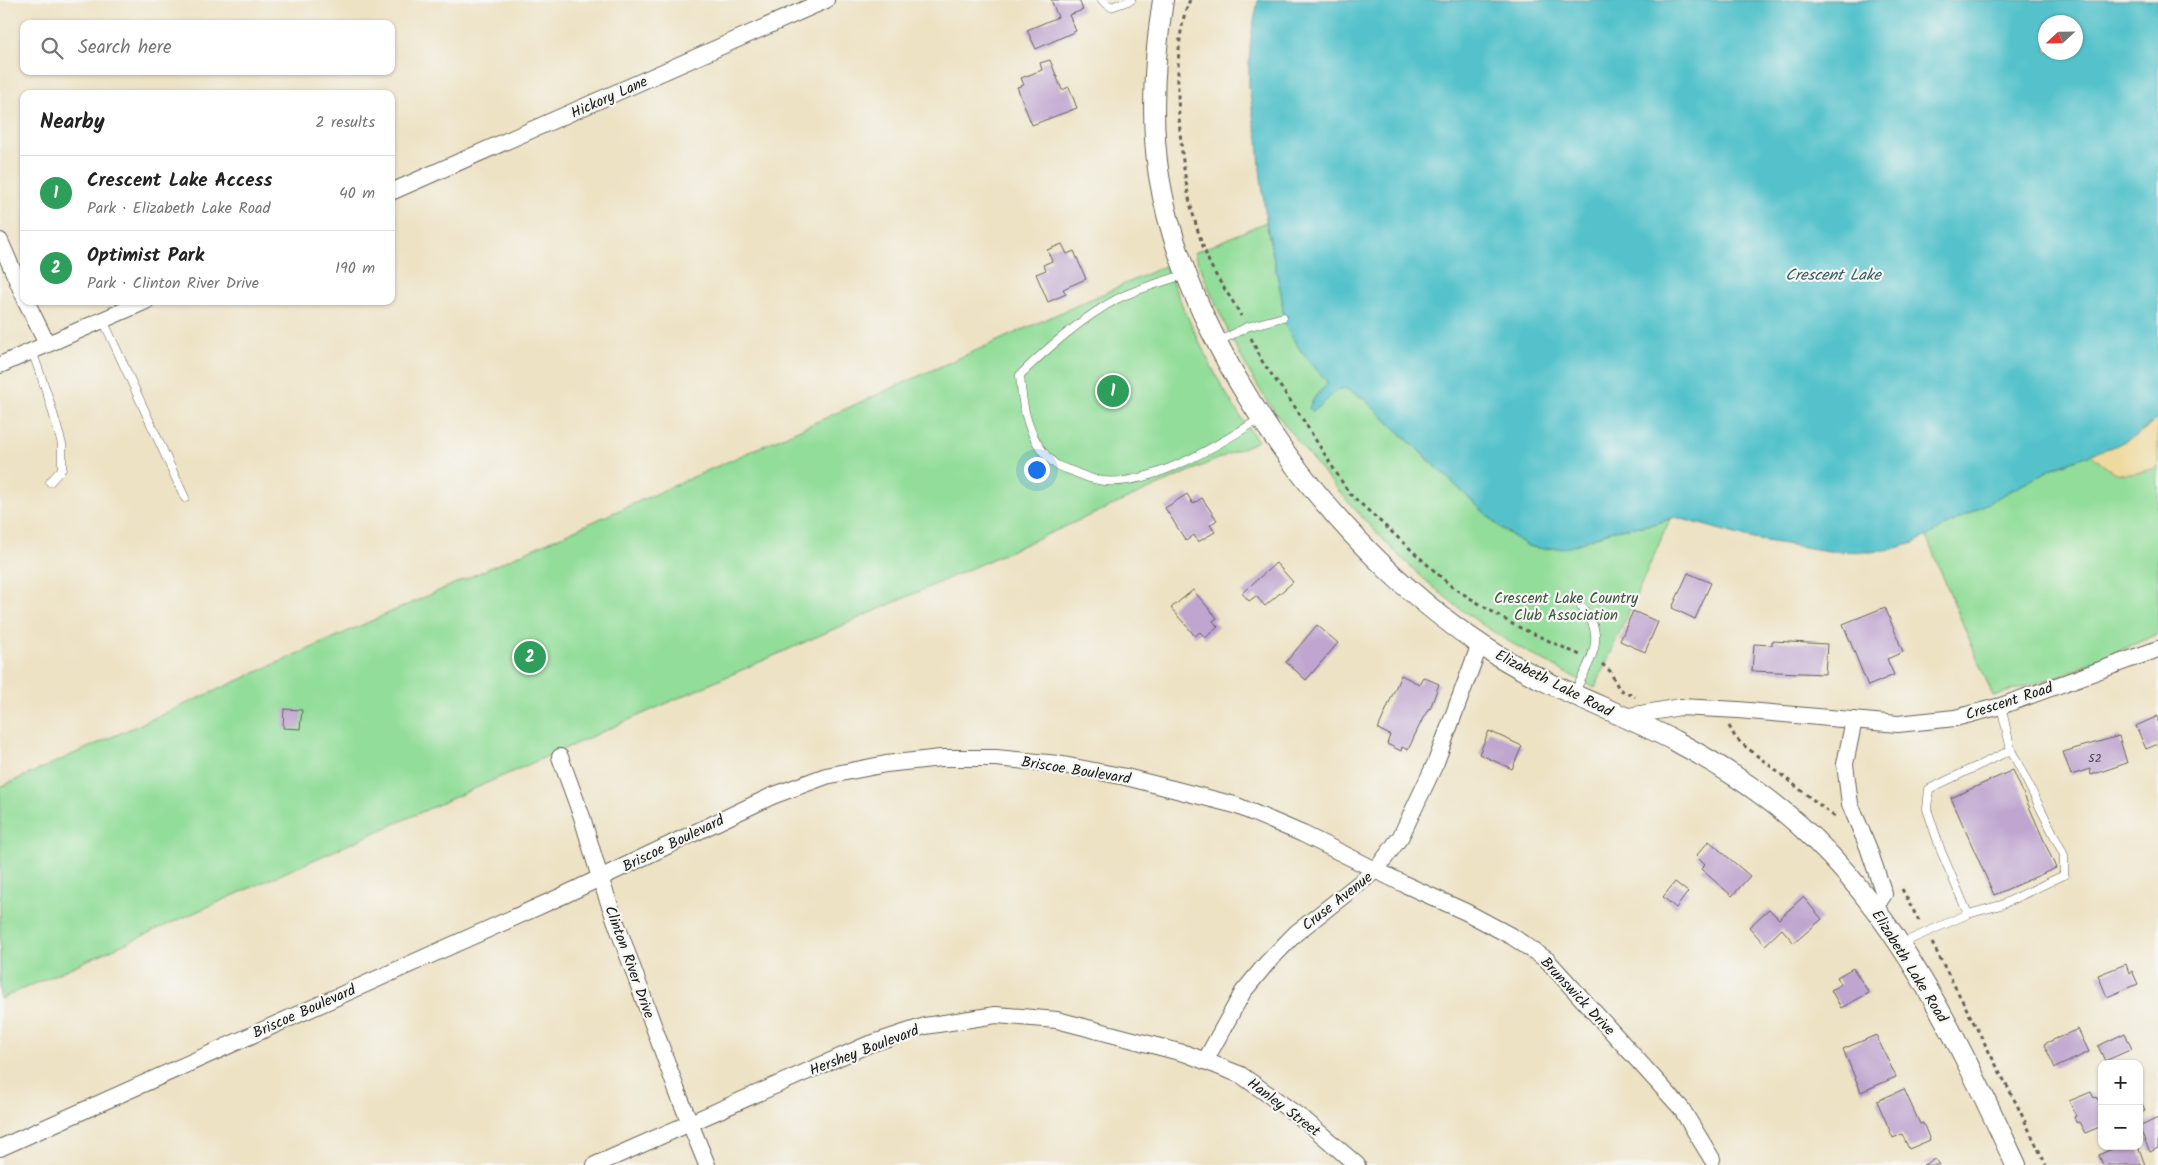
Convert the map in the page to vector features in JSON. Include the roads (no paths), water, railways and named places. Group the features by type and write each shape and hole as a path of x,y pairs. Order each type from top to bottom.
{"street":[{"name":"Hickory Lane","path":"395,190 826,0"},
{"name":"Elizabeth Lake Road","path":"1163,0 1154,92 1157,156 1170,224 1187,273 1217,342 1261,418 1309,483 1369,549 1423,600 1480,644 1530,674 1624,717 1729,772 1771,802 1828,852 1875,908 1900,944 1947,1024 2016,1165"},
{"path":"0,241 20,287"},
{"path":"27,305 40,348"},
{"path":"0,365 137,305"},
{"name":"Cruse Avenue","path":"1205,1061 1243,992 1266,964 1296,932 1376,870 1401,836 1436,762 1480,644"},
{"name":"Crescent Road","path":"1624,717 1680,707 1738,710 1898,724 1955,718 2001,706 2158,649"},
{"path":"1854,720 1845,764 1850,804 1868,847 1884,894 1875,908"},
{"name":"Clinton River Drive","path":"560,757 582,817 600,878 706,1165"},
{"name":"Briscoe Boulevard","path":"0,1148 600,878 772,796 826,776 886,764 941,758 996,758 1058,764 1175,788 1235,805 1303,834 1376,870"},
{"name":"Brunswick Drive","path":"1376,870 1474,916 1513,937 1547,960 1681,1108 1712,1158"},
{"name":"Hershey Boulevard","path":"595,1165 867,1046 925,1026 996,1015 1057,1020 1187,1054 1205,1061"},
{"name":"Hanley Street","path":"1205,1061 1241,1075 1307,1122 1357,1165"}],"lane":[{"path":"1102,0 1111,7 1131,0"},
{"path":"1187,273 1115,300 1039,356 1020,375 1021,403 1033,438 1055,464 1094,480 1124,481 1173,468 1217,446 1261,418"},
{"path":"1217,342 1247,327 1283,317"},
{"path":"103,320 185,498"},
{"path":"40,348 48,396 62,444 62,469 50,482"},
{"path":"1574,694 1597,641 1593,621 1581,607"},
{"path":"1900,944 1968,914 2001,905 2064,875 2064,855 2011,750 2001,706"},
{"path":"1968,914 1942,852 1927,809 1929,789 2011,750"}],"water":[{"name":"Crescent Lake","path":"1260,0 2158,0 2158,418 2135,436 2117,445 2055,467 1914,543 1892,549 1871,552 1829,551 1753,539 1675,517 1655,524 1613,530 1570,547 1544,549 1528,546 1501,528 1362,397 1344,388 1335,392 1317,409 1312,411 1309,408 1314,398 1327,384 1326,380 1303,354 1288,331 1283,317 1282,298 1267,227 1258,138 1249,88 1251,37 1258,1"}],"place":[{"name":"Crescent Lake Access","path":"1113,391"},
{"name":"Optimist Park","path":"530,657"}],"park label":[{"name":"Crescent Lake Country Club Association","path":"1566,606"}]}
